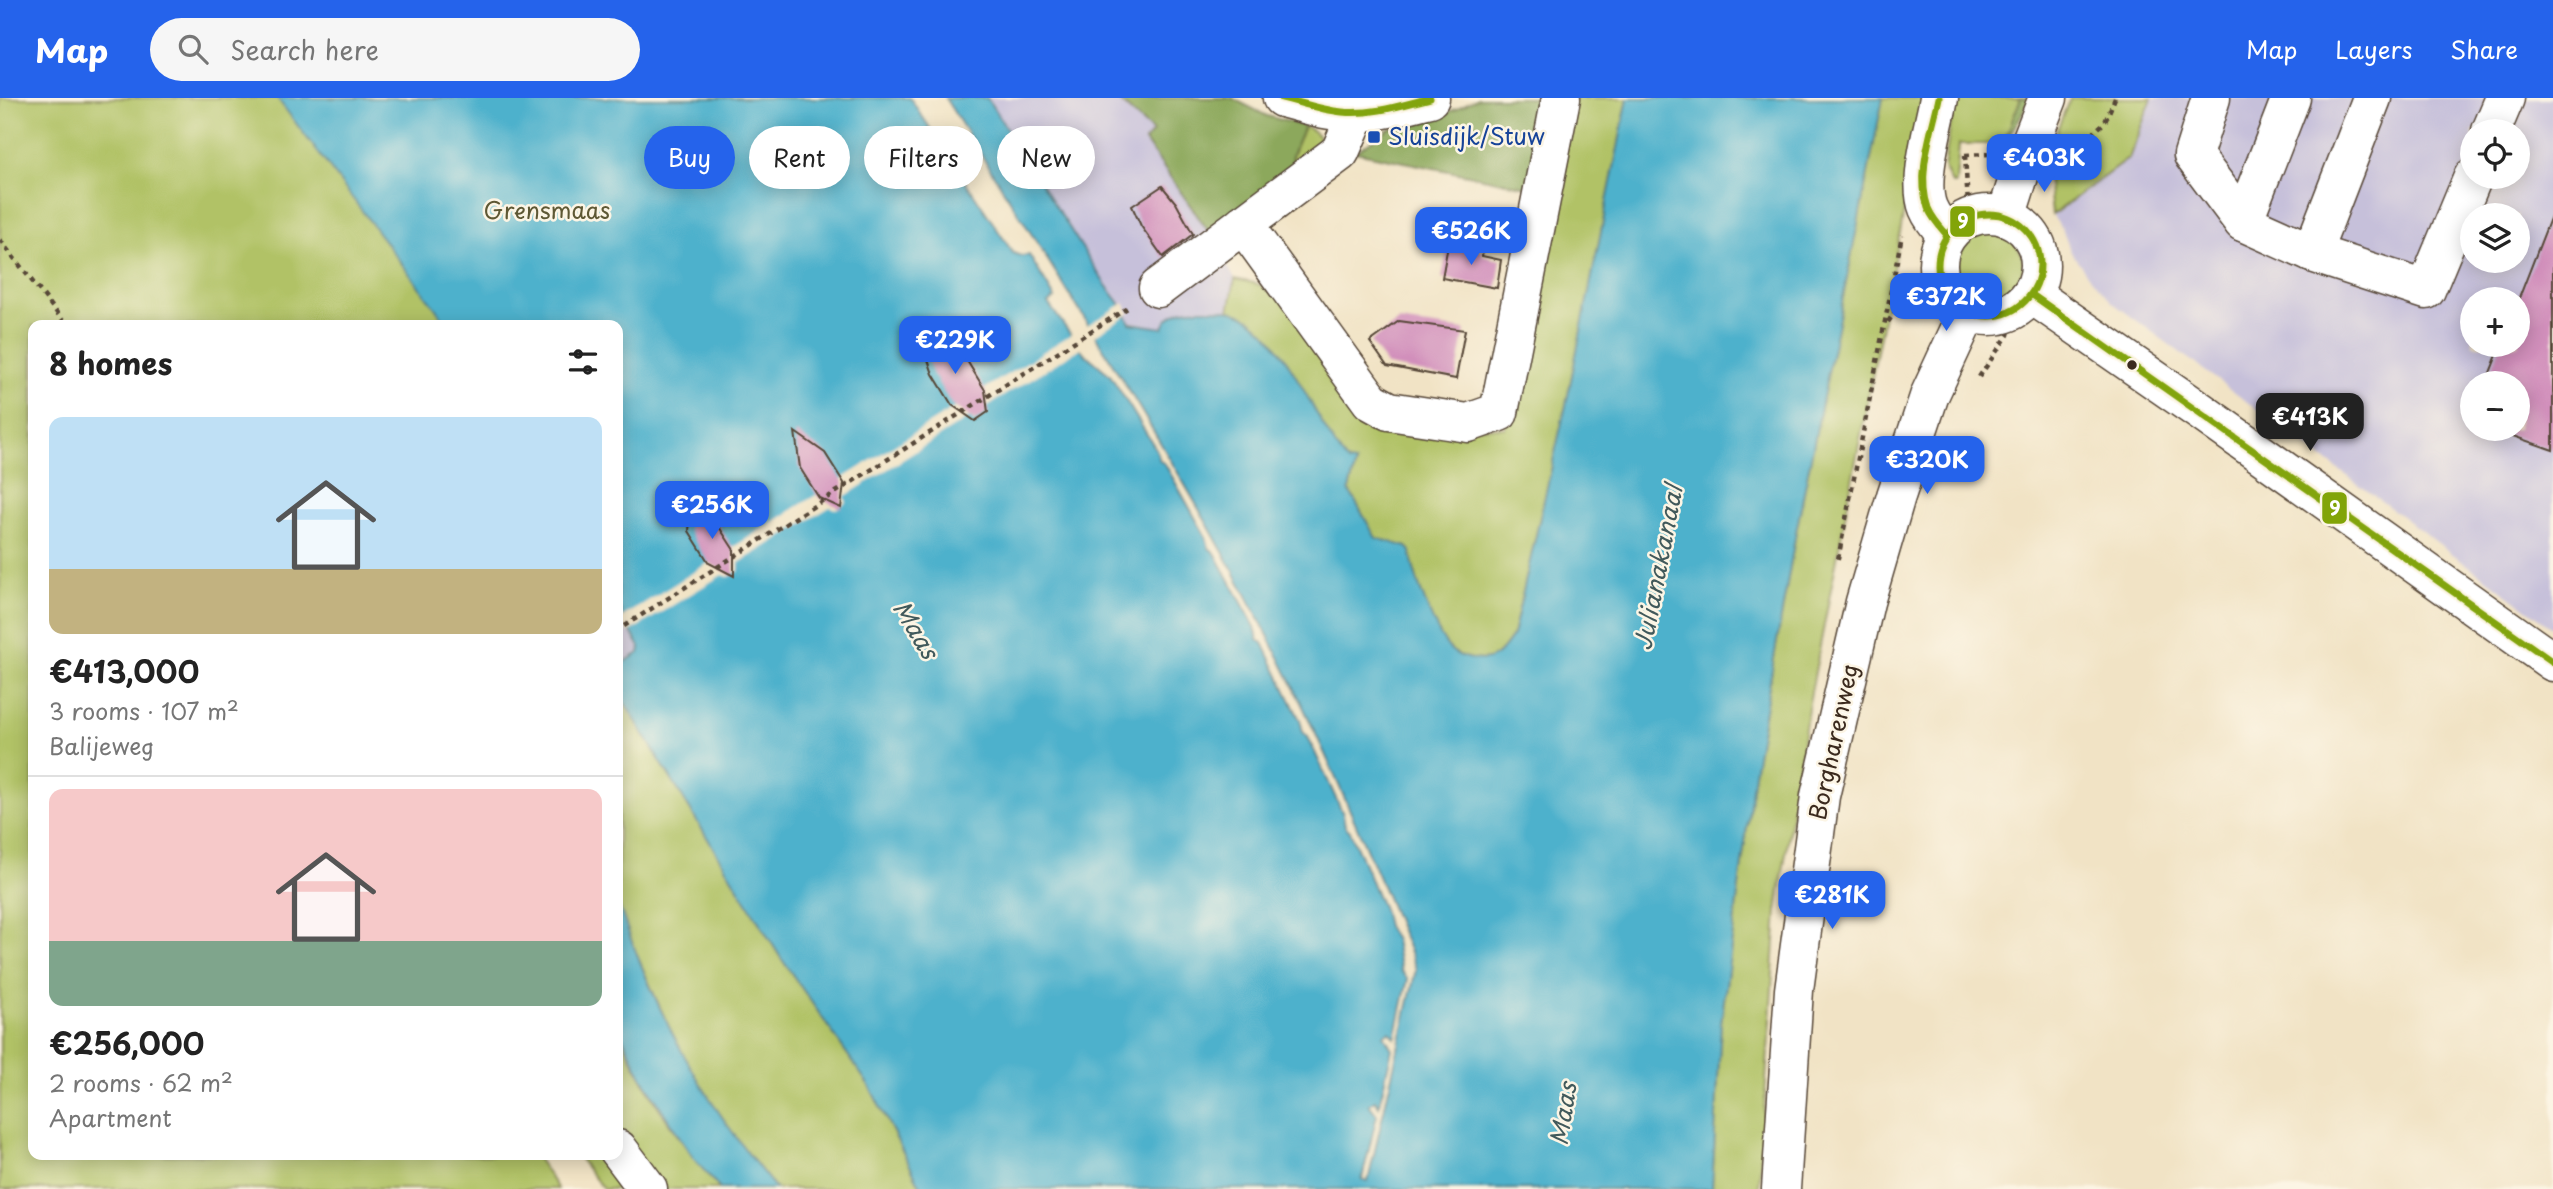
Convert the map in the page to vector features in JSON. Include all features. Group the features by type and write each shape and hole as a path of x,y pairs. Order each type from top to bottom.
{"street":[{"path":"1282,98 1357,113 1392,108 1430,98"},
{"path":"1243,224 1371,401 1389,411 1468,424 1499,412 1561,98"},
{"path":"1939,98 1927,162 1925,190 1928,209 1942,250"},
{"path":"2006,217 2026,153 2048,98"},
{"path":"2211,98 2193,155 2243,222 2312,253 2426,290 2468,189"},
{"path":"2243,222 2291,98"},
{"path":"2312,253 2372,98"},
{"path":"2496,119 2505,98"},
{"path":"1147,295 1340,152 1357,113"},
{"path":"1993,214 2006,217 2022,227 2037,248 2039,275 2022,302 1987,316 1968,312 1953,302 1944,291 1938,275 1942,250 1962,221 1993,214"},
{"path":"2022,302 2190,404 2553,662"},
{"name":"Borgharenweg","path":"1781,1189 1794,990 1820,796 1865,602 1896,496 1930,394 1968,312"},
{"path":"623,1156 648,1189"}],"path":[{"path":"2056,167 2105,122 2115,98"},
{"path":"1836,570 1903,232"},
{"path":"0,240 62,320"},
{"path":"1886,325 1901,303 1913,276 1942,250"},
{"path":"624,626 1147,295"},
{"path":"1974,386 2008,335 2022,302"}],"shaded area":[{"path":"987,98 1116,98 1153,132 1146,141 1210,235 1235,279 1229,311 1191,308 1166,320 1164,328 1130,323 1045,189 1095,189 1095,126 1005,126"},
{"path":"2090,98 2553,98 2553,628 2113,303 2070,250 2062,229 2052,215"},
{"path":"623,618 640,647 639,653 623,663"}],"green space":[{"name":"Grensmaas","path":"0,98 891,98 850,132 850,126 749,126 749,189 782,189 623,322 28,320 28,1160 538,1160 558,1189 0,1189"},
{"path":"1116,98 1232,98 1267,116 1304,126 1292,155 1296,175 1211,235 1145,141 1153,132"},
{"path":"1478,98 1550,98 1532,188 1355,152 1390,128 1441,116"},
{"path":"1570,98 1628,98 1566,405 1513,635 1495,656 1484,660 1471,659 1453,652 1443,640 1419,586 1411,551 1407,547 1376,539 1349,490 1356,464 1348,462 1335,448 1287,364 1258,325 1229,311 1235,279 1258,284 1287,302 1383,425 1505,428"},
{"path":"1883,98 1926,98 1808,708 1777,911 1759,1189 1712,1189 1721,1023 1754,773 1796,532"},
{"path":"1955,98 2021,98 2003,144 1959,144 1956,184 1952,184 1944,167"},
{"path":"2021,98 2029,98 2022,115 2003,144"},
{"path":"2070,98 2152,98 2129,158 2052,215 2048,176 2054,137"},
{"path":"1304,126 1318,136 1323,153 1296,175 1292,155"},
{"path":"1989,231 2002,234 2013,241 2020,252 2023,265 2020,278 2013,289 2002,296 1989,299 1976,296 1965,289 1958,278 1955,265 1958,252 1965,241 1976,234"},
{"path":"623,700 781,958 870,1087 922,1189 776,1189 705,1095 681,1054 634,949 623,917"},
{"path":"623,1040 662,1113 720,1189 603,1189 581,1160 623,1160"}],"water":[{"path":"277,98 910,98 929,126 864,126 864,189 970,189 1013,253 1029,255 1055,298 1048,303 1084,353 1110,375 1156,449 1160,461 1165,464 1206,537 1209,548 1215,553 1255,627 1258,640 1263,643 1343,814 1345,826 1350,831 1395,940 1401,971 1408,979 1395,1038 1390,1031 1384,1035 1392,1049 1379,1106 1375,1100 1369,1104 1377,1115 1362,1179 1368,1181 1416,969 1410,952 1304,708 1264,628 1150,426 1003,189 1045,189 1130,323 1163,328 1172,315 1192,309 1236,312 1257,325 1286,360 1348,462 1356,463 1349,490 1376,538 1407,547 1411,551 1419,586 1443,640 1458,655 1484,660 1495,656 1513,635 1566,405 1628,98 1883,98 1796,532 1754,773 1721,1023 1712,1189 922,1189 870,1087 781,958 623,700 623,663 639,653 640,647 623,618 623,320 444,320"},
{"path":"945,98 987,98 1005,126 997,126 997,180 983,158 983,126 963,126"},
{"path":"623,917 648,981 683,1054 725,1122 776,1189 720,1189 694,1159 642,1077 623,1038"}],"pier":[{"path":"1124,303 1130,313 1091,338 1084,327"},
{"path":"1073,333 1085,348 986,407 988,412 974,422 970,417 844,497 847,502 836,509 830,507 739,563 739,571 729,577 722,575 628,633 623,625 623,616"}],"building":[{"path":"1162,186 1176,203 1193,234 1163,257 1141,226 1132,206"},
{"path":"2553,216 2553,450 2527,441 2530,441 2530,371 2491,371 2496,357 2530,357 2530,287 2523,287"},
{"path":"1448,245 1483,251 1482,256 1501,260 1497,288 1442,278"},
{"path":"1399,321 1465,330 1456,379 1387,366 1370,342"},
{"path":"921,324 944,338 964,356 985,390 988,412 975,421 952,405 933,374 925,351"},
{"path":"795,432 825,453 844,483 841,508 819,498 800,468"},
{"path":"691,509 712,516 734,550 734,576 709,563 689,531"}],"transit line":[{"name":"9","path":"1282,98 1327,110 1353,113 1387,109 1430,98"},
{"name":"9","path":"1939,98 1926,153 1924,181 1928,208 1947,235"},
{"name":"9","path":"1989,214 2009,218 2025,229 2036,245 2040,265 2036,285 2025,301 2009,312 1989,316 1969,312 1953,301 1942,285 1938,265 1942,245 1953,229 1969,218 1989,214"},
{"name":"9","path":"2031,294 2553,662"}],"place":[{"name":"Sluisdijk/Stuw","path":"1374,137"}],"water label":[{"name":"Julianakanaal","path":"1659,568"},
{"name":"Maas","path":"915,630"},
{"name":"Maas","path":"1564,1114"}]}
